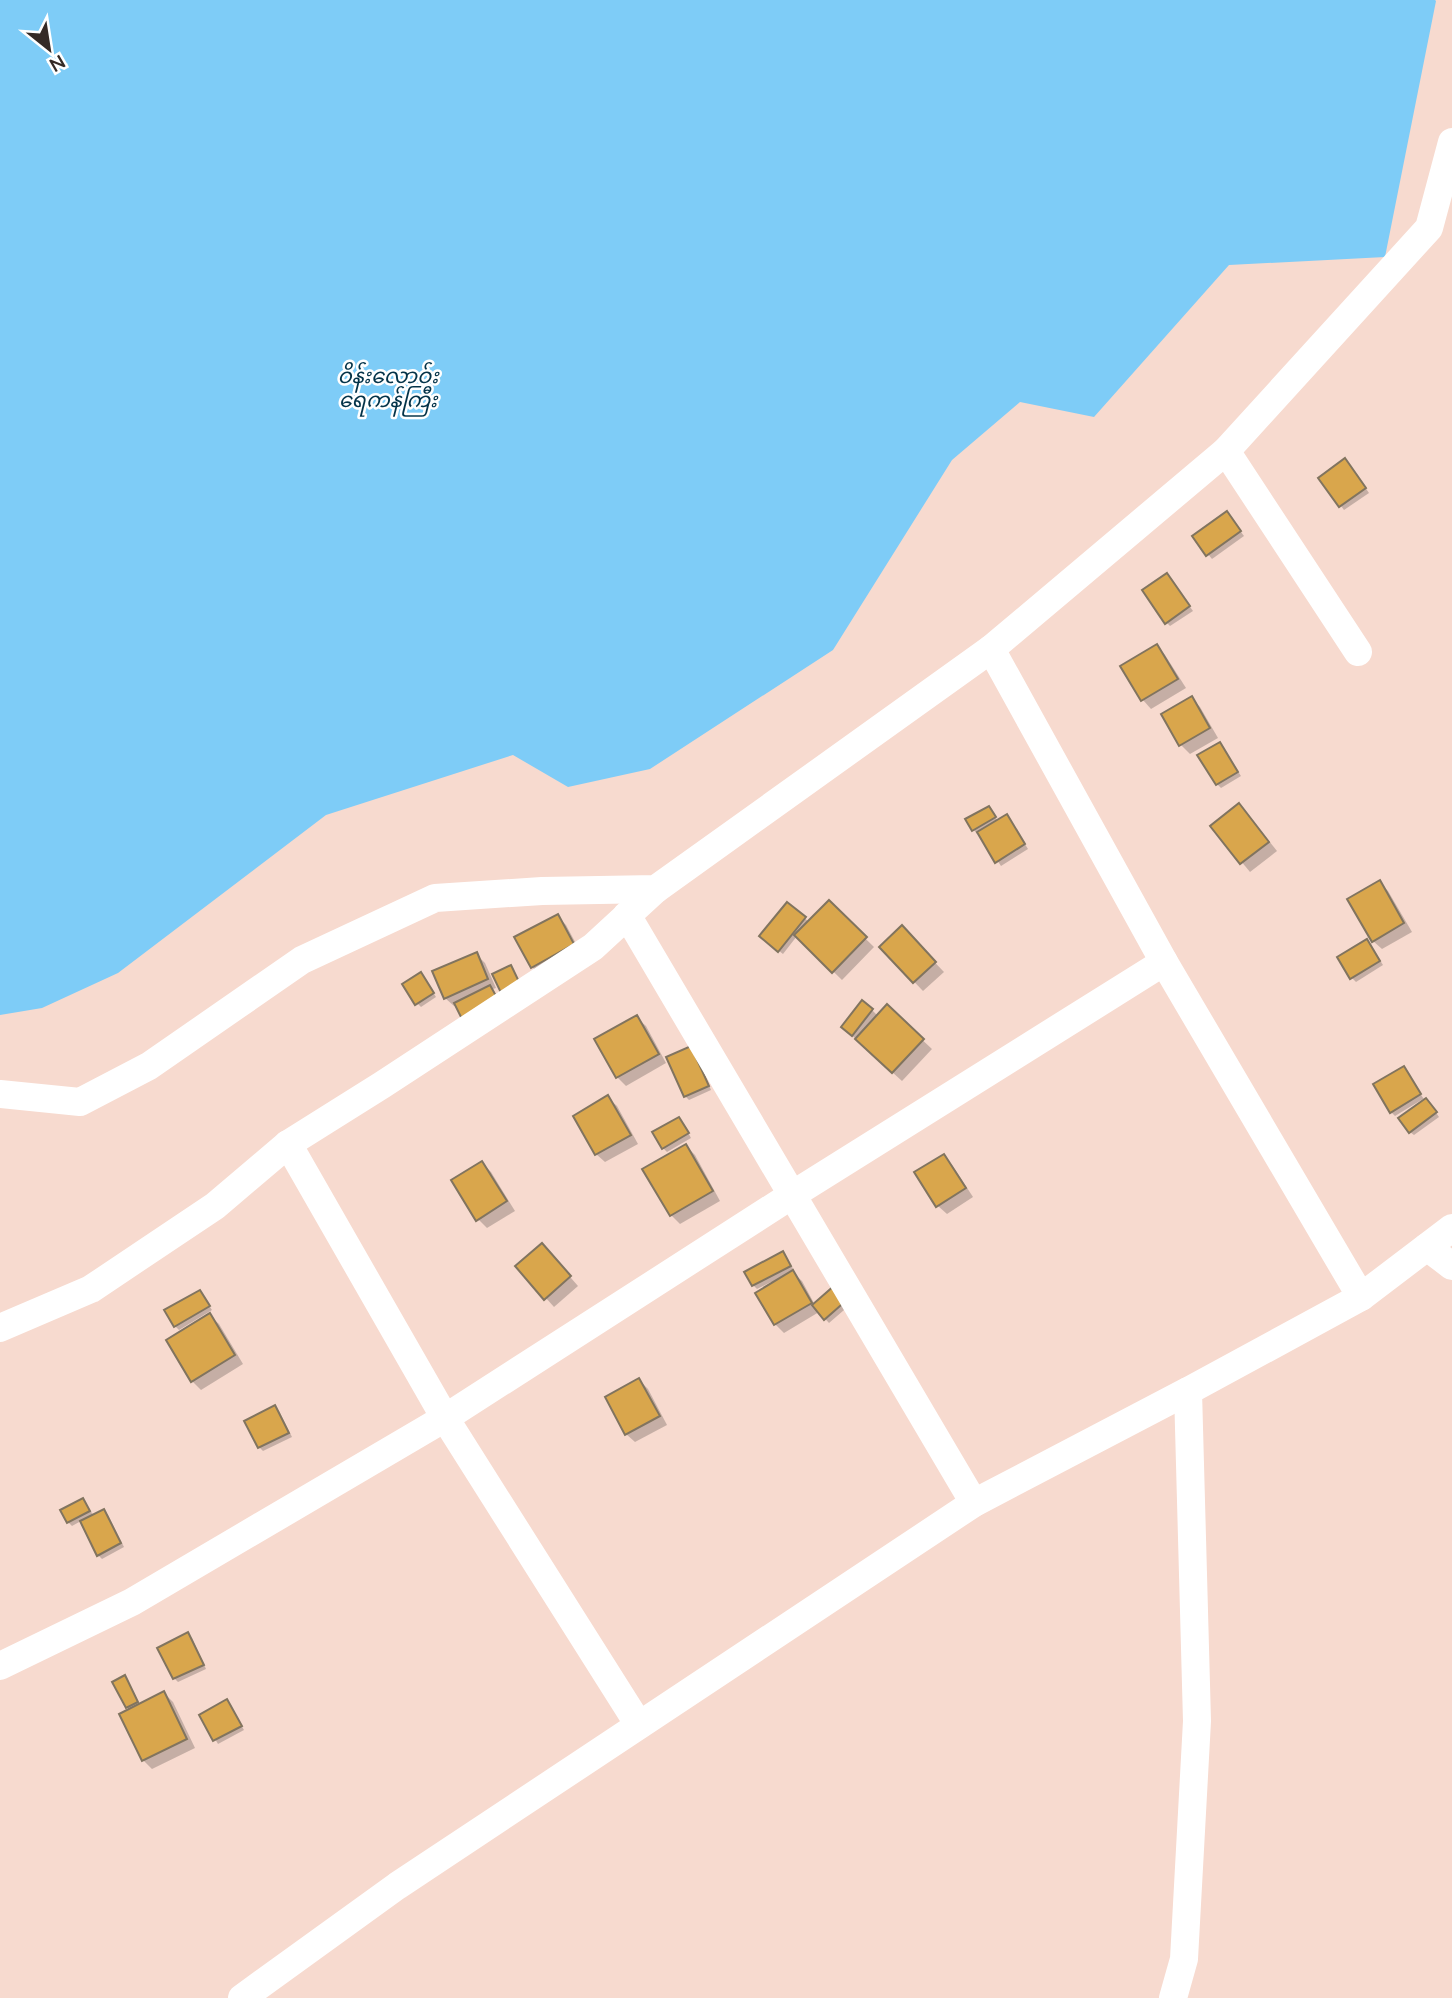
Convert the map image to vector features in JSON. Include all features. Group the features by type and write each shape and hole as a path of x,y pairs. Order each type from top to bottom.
{"street":[{"path":"0,1328 91,1289 215,1206 288,1144 593,947 656,889 991,649 1226,451 1429,228 1452,142"},
{"path":"1226,451 1358,652"},
{"path":"991,649 1164,962 1361,1297"},
{"path":"0,1094 80,1102 149,1066 302,960 435,898 542,891 656,889"},
{"path":"627,915 974,1503"},
{"path":"0,1666 132,1602 445,1418 792,1195 1164,962"},
{"path":"288,1144 445,1418 639,1725"},
{"path":"242,1998 397,1886 974,1503 1361,1297 1452,1228"},
{"path":"1427,1247 1452,1266"},
{"path":"1173,1998 1184,1959 1197,1721 1188,1391"}],"water":[{"name":"ဝိန်းလောဝ်း ရေကန်ကြီး","path":"0,0 1436,1 1385,257 1229,265 1094,417 1020,402 952,460 833,650 650,769 568,787 513,755 326,815 118,973 42,1008 0,1015"}],"building":[{"path":"1345,458 1366,488 1339,507 1318,478"},
{"path":"1227,511 1241,531 1206,556 1192,536"},
{"path":"1167,573 1190,606 1165,624 1142,590"},
{"path":"1157,644 1178,679 1141,701 1120,666"},
{"path":"1192,696 1210,728 1179,746 1161,714"},
{"path":"1220,742 1238,772 1216,785 1197,755"},
{"path":"1239,803 1269,842 1240,864 1210,826"},
{"path":"989,806 996,817 972,831 965,819"},
{"path":"1007,814 1025,844 995,863 977,832"},
{"path":"1380,880 1404,923 1372,942 1347,899"},
{"path":"829,900 867,937 832,973 794,935"},
{"path":"787,902 806,917 778,952 759,936"},
{"path":"558,914 574,944 531,968 514,937"},
{"path":"902,925 936,962 913,983 879,947"},
{"path":"1367,939 1380,961 1350,979 1337,957"},
{"path":"477,952 488,979 444,999 432,971"},
{"path":"511,965 522,988 503,997 492,974"},
{"path":"421,972 434,993 415,1005 402,984"},
{"path":"490,985 501,1005 464,1023 454,1003"},
{"path":"862,1000 873,1009 852,1036 841,1027"},
{"path":"887,1004 924,1039 892,1073 855,1039"},
{"path":"637,1015 659,1054 616,1078 594,1039"},
{"path":"691,1046 709,1086 684,1097 666,1057"},
{"path":"1404,1066 1421,1094 1390,1113 1373,1084"},
{"path":"608,1095 631,1135 595,1155 573,1116"},
{"path":"1426,1098 1437,1112 1409,1133 1398,1118"},
{"path":"679,1117 689,1133 662,1149 652,1132"},
{"path":"686,1144 713,1191 670,1216 642,1169"},
{"path":"944,1154 966,1188 936,1207 914,1172"},
{"path":"482,1161 507,1201 476,1221 451,1180"},
{"path":"542,1243 571,1276 544,1300 515,1266"},
{"path":"783,1251 791,1266 752,1286 744,1272"},
{"path":"793,1270 812,1303 774,1325 755,1293"},
{"path":"835,1285 848,1299 824,1320 812,1305"},
{"path":"200,1290 210,1306 174,1327 164,1310"},
{"path":"210,1313 235,1355 191,1382 166,1340"},
{"path":"639,1378 660,1416 625,1435 605,1397"},
{"path":"275,1405 289,1433 258,1448 244,1421"},
{"path":"83,1498 90,1511 67,1523 60,1510"},
{"path":"104,1509 121,1543 97,1556 80,1521"},
{"path":"188,1632 204,1665 173,1679 157,1648"},
{"path":"125,1675 138,1702 126,1708 112,1682"},
{"path":"164,1691 187,1739 142,1761 119,1714"},
{"path":"227,1699 242,1726 213,1741 199,1715"}]}
